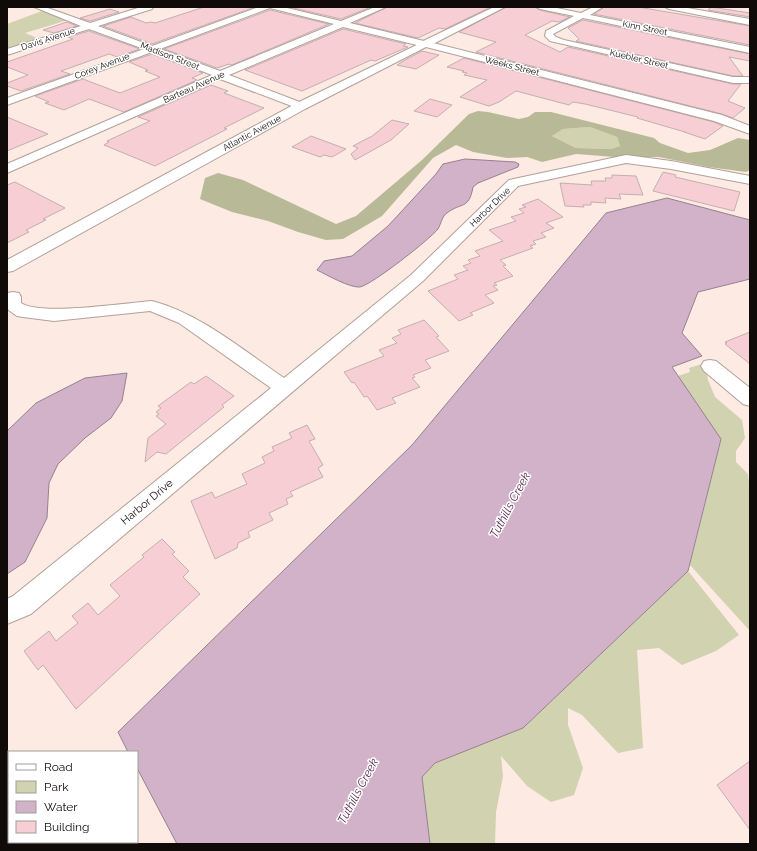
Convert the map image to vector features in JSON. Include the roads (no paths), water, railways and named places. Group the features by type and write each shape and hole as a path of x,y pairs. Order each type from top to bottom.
{"main road":[{"name":"Atlantic Avenue","path":"7,267 301,106 501,7"},
{"name":"Weeks Street","path":"425,44 711,116 750,130"}],"street":[{"name":"Madison Street","path":"38,7 301,106"},
{"name":"Davis Avenue","path":"7,52 149,7"},
{"name":"Corey Avenue","path":"7,102 150,48 266,7"},
{"name":"Weeks Street","path":"273,7 425,44"},
{"name":"Barteau Avenue","path":"7,169 220,75 382,7"},
{"name":"Kinn Street","path":"540,7 750,50"},
{"path":"583,16 599,7"},
{"path":"669,7 750,22"},
{"name":"Kuebler Street","path":"583,16 550,33 549,36 562,42 732,80 750,80"},
{"name":"Harbor Drive","path":"7,612 22,605 417,278 514,183 626,159 670,165 750,180"},
{"path":"10,296 13,305 23,312 54,315 152,306 185,318 285,388"},
{"path":"710,366 750,399"}],"water":[{"path":"465,159 515,162 519,164 518,167 478,183 473,187 467,202 445,214 438,229 433,235 400,261 367,284 356,287 338,281 317,270 324,261 352,256 388,226 436,174 443,164"},
{"name":"Tuthills Creek","path":"667,198 750,220 750,279 698,292 682,333 702,356 672,367 721,439 688,571 523,728 435,763 422,777 430,844 177,844 138,770 138,751 128,751 118,732 412,445 606,213"},
{"path":"127,373 122,401 111,418 85,438 58,464 49,483 47,518 25,562 7,574 7,431 36,403 85,378"}]}
